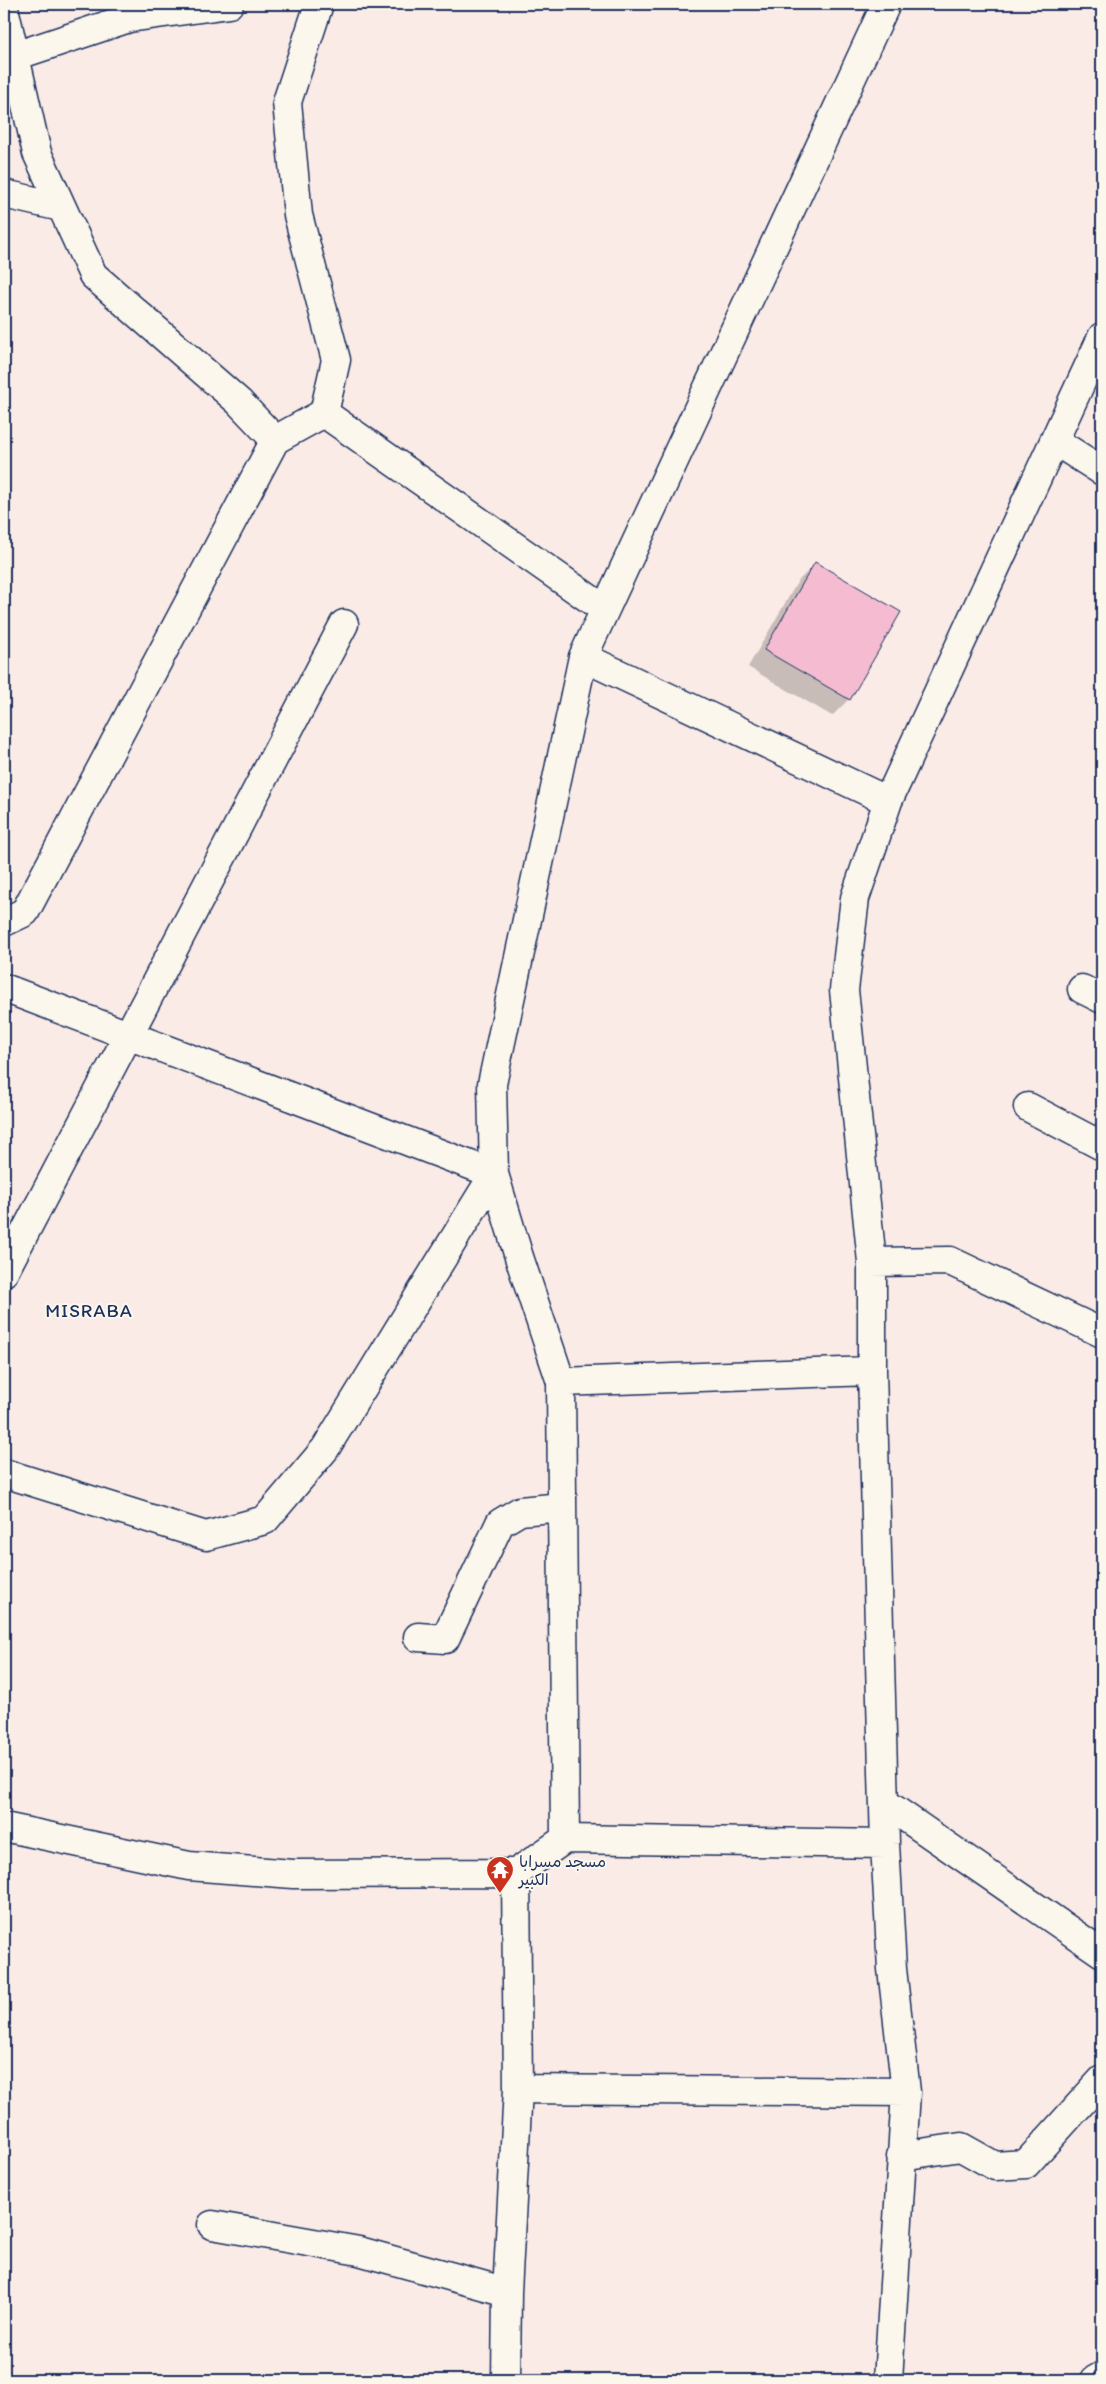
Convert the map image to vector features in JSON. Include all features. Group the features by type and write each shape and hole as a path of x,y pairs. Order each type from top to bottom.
{"street":[{"path":"15,56 129,18 228,4"},
{"path":"565,1839 562,1382 519,1257 494,1174 492,1084 583,657 604,608 886,4"},
{"path":"4,922 25,912 275,440 324,413 336,360 298,215 287,102 313,5"},
{"path":"4,8 37,153 93,275 239,402 275,440"},
{"path":"4,194 61,207"},
{"path":"888,2380 906,2092 892,1969 885,1844 872,1370 872,1262 844,990 855,898 888,801 1102,337"},
{"path":"324,413 604,608"},
{"path":"1055,441 1102,472"},
{"path":"4,1272 344,624"},
{"path":"583,657 888,801"},
{"path":"4,988 494,1174"},
{"path":"1028,1107 1102,1146"},
{"path":"4,1473 206,1536 265,1520 325,1449 494,1174"},
{"path":"872,1262 950,1260 1102,1333"},
{"path":"562,1382 872,1370"},
{"path":"418,1638 444,1639 500,1523 520,1511 562,1507"},
{"path":"885,1803 1102,1953"},
{"path":"4,1827 189,1866 293,1874 516,1873 565,1839 885,1844"},
{"path":"506,2380 507,2292 518,2089 516,1873"},
{"path":"901,2156 961,2147 995,2166 1026,2164 1102,2080"},
{"path":"518,2089 906,2092"},
{"path":"212,2225 359,2251 507,2292"},
{"path":"1095,2380 1102,2376"}],"building":[{"path":"815,562 901,612 850,700 764,650"}],"place":[{"name":"مسجد مسرابا الكبير","path":"500,1894"}],"district":[{"name":"MISRABA","path":"89,1310"}]}
